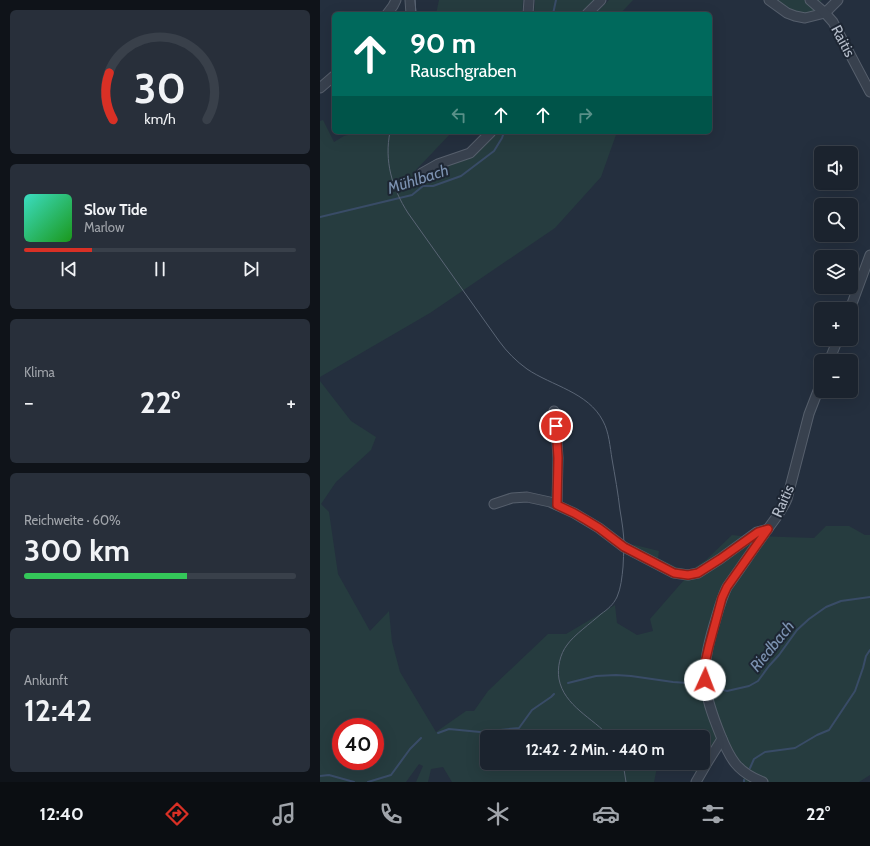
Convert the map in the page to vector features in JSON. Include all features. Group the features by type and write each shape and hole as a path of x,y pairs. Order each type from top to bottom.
{"street":[{"path":"388,12 396,0"},
{"path":"410,0 411,12"},
{"path":"528,12 529,0"},
{"path":"589,12 601,0"},
{"path":"769,0 787,13 800,18 825,13"},
{"name":"Raitis","path":"810,0 831,18 870,92"},
{"name":"Raitis","path":"825,13 838,0"},
{"path":"320,88 332,78"},
{"path":"422,173 438,164 470,153 489,134"},
{"path":"853,302 870,256"},
{"name":"Raitis","path":"494,504 512,498 527,497 550,502 574,513 599,528 624,547 674,573 688,575 698,573 758,532 768,529 781,511 787,499 809,414 815,398"},
{"path":"554,411 558,458 557,505"},
{"path":"763,782 752,777 739,768 727,752 711,710 705,685 705,663 710,639 727,587 768,529"},
{"path":"696,782 706,763 722,739"}],"green space":[{"path":"439,0 523,0 522,12 436,12"},
{"path":"535,0 595,0 583,12 534,12"},
{"path":"609,0 633,0 622,12 597,12"},
{"path":"772,0 822,0 819,3 815,14 804,16 789,12"},
{"path":"323,120 334,142 344,136 352,134 450,134 415,171 413,183 473,155 492,134 616,134 601,177 555,228 430,313 320,377 320,121"},
{"path":"320,381 351,421 376,437 371,450 336,482 321,504 329,512 338,574 370,631 389,611 392,642 400,672 436,732 466,711 474,711 488,691 548,634 566,634 615,605 617,623 637,635 653,631 650,619 684,580 628,546 635,545 659,551 658,558 676,567 691,570 706,560 732,535 741,536 749,541 758,536 814,538 826,526 849,526 865,535 870,535 870,775 859,782 742,782 744,780 722,729 710,751 710,730 480,730 480,770 656,770 654,782 452,782 443,767 431,769 428,782 416,782 423,766 419,764 406,782 320,782"},
{"path":"682,770 700,770 699,772"}],"waterway":[{"name":"Mühlbach","path":"553,12 556,0"},
{"name":"Mühlbach","path":"320,217 412,195 423,186 433,186 461,176 494,151 503,134"},
{"name":"Riedbach","path":"709,686 727,691 749,686 758,681 797,630 809,619 826,607 841,601 870,597"},
{"name":"Riedbach","path":"750,768 754,759 765,752 795,748 829,730 855,691 866,656 870,650"},
{"name":"Riedbach","path":"568,683 596,676 616,675 703,684"},
{"name":"Riedbach","path":"438,733 449,729 480,732 519,728 532,710 554,694"},
{"name":"Riedbach","path":"368,782 391,775 410,749 421,738"},
{"name":"Riedbach","path":"320,776 329,775 354,782"}],"tram line":[{"path":"415,0 416,12"},
{"path":"390,134 388,143 389,164 394,184 402,204 499,341 505,349 527,369 569,390 588,403 596,411 605,425 610,445 623,532 624,549 621,582 617,597 612,605 578,633 567,645 561,657 558,675 562,688 567,697 580,711 603,730"},
{"path":"624,770 626,782"}],"route":[{"path":"556,426 558,458 557,505 599,528 624,547 674,573 688,575 698,573 758,532 768,529 727,587 722,598 710,639 705,663 705,680"}]}
